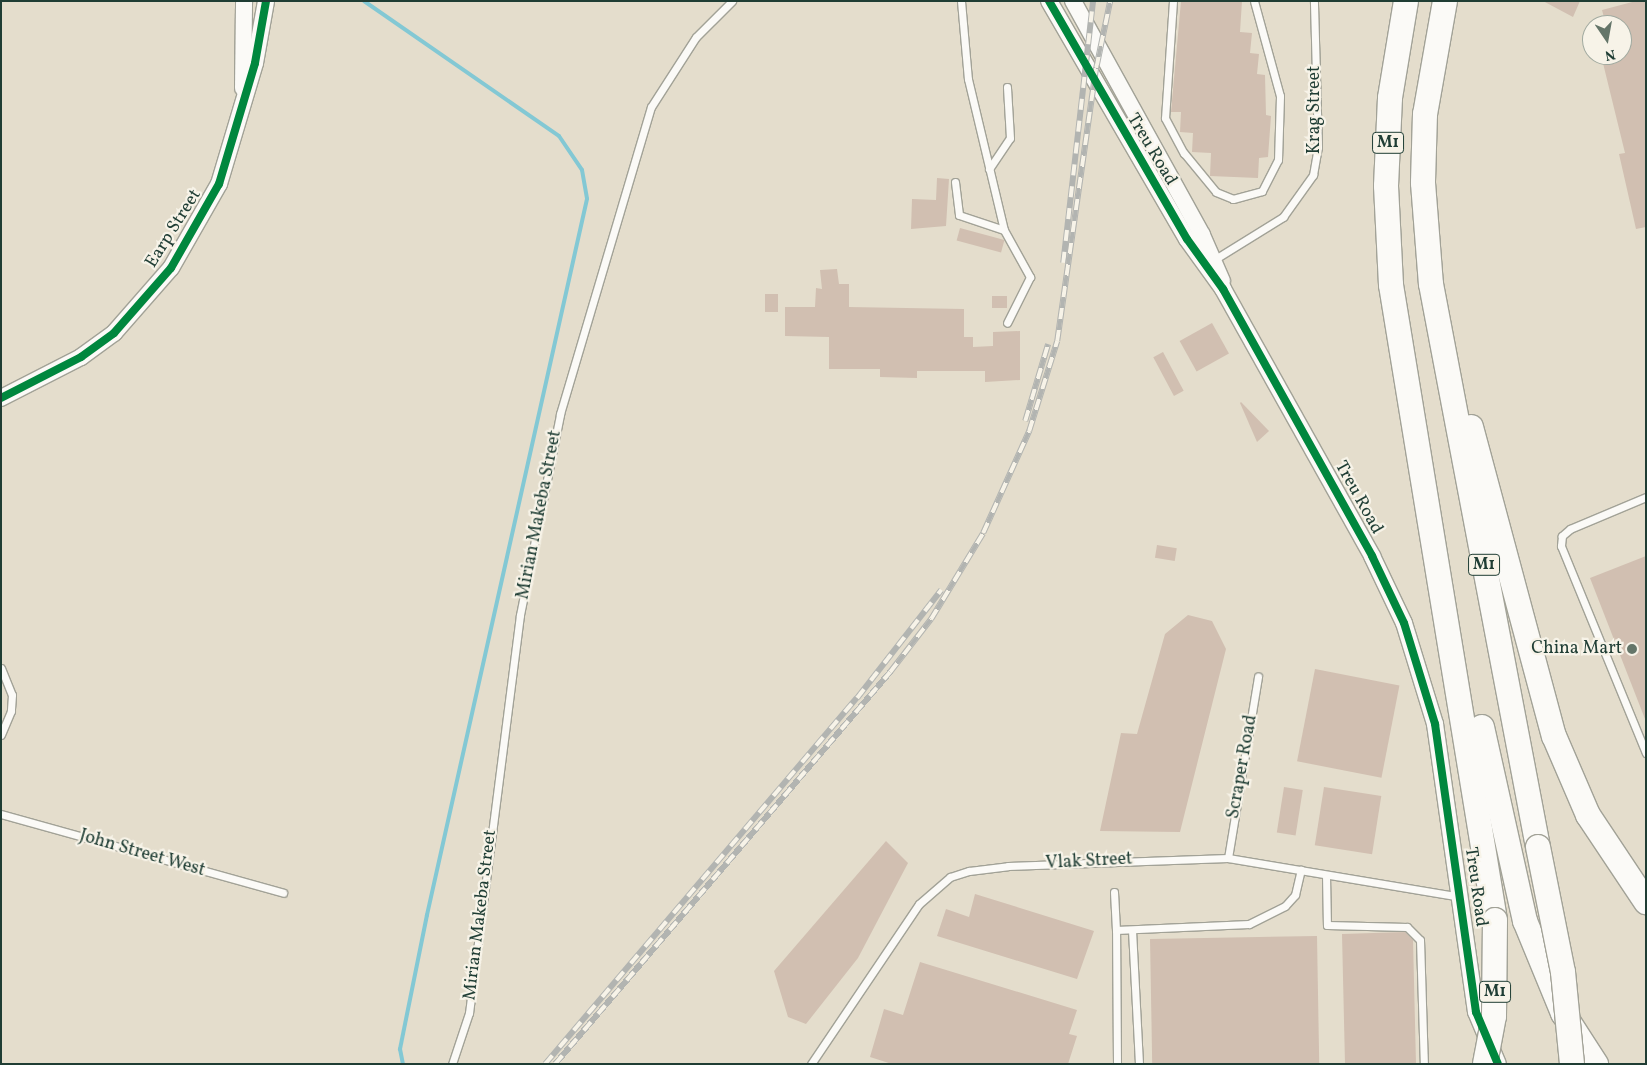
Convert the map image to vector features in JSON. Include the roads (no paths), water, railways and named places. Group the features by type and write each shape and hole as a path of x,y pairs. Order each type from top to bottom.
{"highway":[{"name":"M1","path":"1406,1 1390,98 1386,186 1388,250 1453,645 1495,920 1494,1016 1485,1064"},
{"name":"M1","path":"1445,1 1425,114 1423,182 1431,284 1563,972 1572,1064"},
{"path":"1431,284 1554,736 1588,815 1646,902"},
{"path":"1453,645 1479,716 1525,922 1564,1013 1596,1064"}],"street":[{"name":"Earp Street","path":"244,1 244,100"},
{"name":"Earp Street","path":"1,398 81,357 114,333 142,304 170,268 219,184 244,100 266,1"},
{"name":"Treu Road","path":"1049,1 1209,263"},
{"name":"Treu Road","path":"1073,1 1209,263 1372,556 1413,647 1435,724 1476,1012 1498,1064"}],"lane":[{"name":"Mirian Makeba Street","path":"452,1064 469,1013 520,615 560,414 651,107 696,37 732,1"},
{"path":"962,1 968,79 1004,230 1030,277 1007,323"},
{"path":"1173,1 1165,118 1184,153 1216,192 1233,199 1262,191 1278,160 1280,96 1254,1"},
{"name":"Krag Street","path":"1209,263 1283,217 1313,175 1318,147 1314,1"},
{"path":"990,169 1010,138 1008,87"},
{"path":"955,182 959,216 1004,230"},
{"path":"1646,497 1570,529 1562,536 1561,546 1646,754"},
{"path":"1,668 12,695 11,711 1,735"},
{"name":"Scraper Road","path":"1228,858 1258,676"},
{"name":"John Street West","path":"1,814 284,893"},
{"name":"Vlak Street","path":"811,1064 919,904 950,876 1008,866 1228,858 1461,897"},
{"path":"1116,930 1230,928 1263,919 1295,895 1301,870"},
{"path":"1326,875 1327,926 1407,927 1420,940 1424,1064"},
{"path":"1114,892 1117,1064"},
{"path":"1132,930 1139,1064"}],"waterway":[{"path":"364,1 559,136 582,170 587,199 427,915 400,1049 403,1064"}],"railway":[{"path":"1063,263 1093,1"},
{"path":"555,1064 890,672 931,619 983,533 1029,431 1057,341 1096,68 1110,1"},
{"path":"1025,421 1048,344"},
{"path":"545,1064 857,698 941,590"}],"place":[{"name":"China Mart","path":"1632,649"}]}
